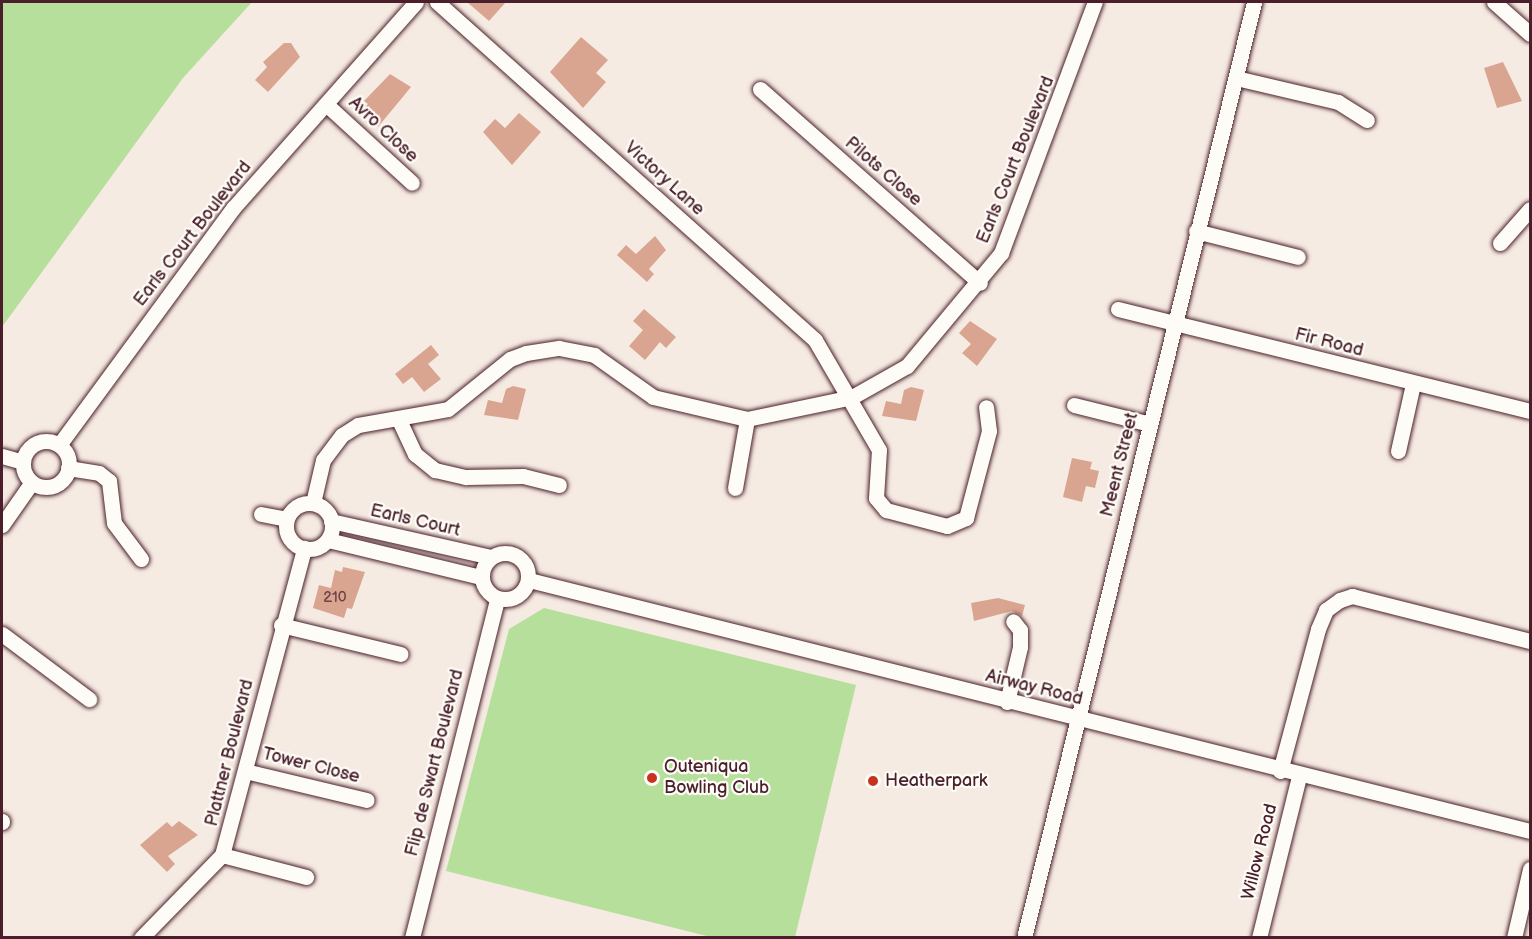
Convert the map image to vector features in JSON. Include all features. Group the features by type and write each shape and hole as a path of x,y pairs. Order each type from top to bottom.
{"street":[{"name":"Earls Court Boulevard","path":"59,445 234,207 327,105 416,2"},
{"name":"Victory Lane","path":"437,2 815,340 852,397 879,450 880,505 947,526 966,518 989,431 986,407"},
{"name":"Earls Court Boulevard","path":"313,503 323,460 342,435 358,425 399,420 448,409 510,359 559,348 594,355 653,397 747,419 852,397 925,350 980,283 1016,218 1095,2"},
{"name":"Meent Street","path":"1024,938 1254,2"},
{"path":"1494,2 1530,34"},
{"path":"1236,78 1338,102 1367,120"},
{"name":"Pilots Close","path":"760,90 980,283"},
{"name":"Avro Close","path":"327,105 412,183"},
{"path":"1500,243 1530,209"},
{"path":"1196,231 1298,257"},
{"name":"Fir Road","path":"1118,309 1413,384 1530,411"},
{"path":"1398,451 1413,384"},
{"path":"1074,405 1150,424"},
{"path":"735,488 747,419"},
{"path":"399,420 415,454 435,470 466,477 523,476 559,485"},
{"path":"23,462 33,445 59,445 68,468"},
{"path":"2,456 23,462 32,482"},
{"path":"32,482 54,485 68,468"},
{"path":"68,468 99,473 109,481 114,523 141,559"},
{"path":"2,525 32,482"},
{"path":"328,540 331,521 313,503 299,505 287,519 289,537 304,548 328,540 481,577 496,598 513,599 529,580 528,569 512,553 491,557 481,577"},
{"path":"261,514 287,519"},
{"name":"Earls Court","path":"331,521 491,557"},
{"name":"Plattner Boulevard","path":"141,938 222,855 281,626 304,548"},
{"name":"Airway Road","path":"529,580 1299,776 1530,831"},
{"path":"1280,771 1318,629 1326,610 1340,600 1352,597 1530,641"},
{"name":"Flip de Swart Boulevard","path":"412,938 496,598"},
{"path":"1007,702 1020,647 1020,630 1013,621"},
{"path":"281,626 401,654"},
{"path":"2,634 89,699"},
{"name":"Tower Close","path":"245,771 367,800"},
{"name":"Willow Road","path":"1259,938 1299,776"},
{"path":"222,855 306,877"},
{"path":"1514,938 1530,869"}],"green space":[{"path":"2,2 252,2 183,78 2,327"},
{"name":"Outeniqua Bowling Club","path":"544,608 856,685 795,937 711,937 446,871 509,629"}],"building":[{"path":"467,2 506,2 489,21"},
{"path":"581,37 608,60 596,73 606,82 583,108 550,72"},
{"path":"284,43 291,43 300,57 268,92 255,80 267,67 263,62"},
{"path":"1503,62 1522,101 1497,108 1484,68"},
{"path":"390,74 411,87 378,127 361,111 368,104 364,101"},
{"path":"519,113 541,132 512,165 483,132 495,119 505,128"},
{"path":"655,236 666,250 649,269 654,274 647,282 617,255 626,245 636,254"},
{"path":"644,309 676,337 666,348 660,342 645,360 629,346 643,330 633,321"},
{"path":"970,321 997,339 977,366 962,353 971,344 959,333"},
{"path":"431,345 439,355 428,364 441,379 424,392 412,377 403,384 395,374"},
{"path":"513,386 526,389 518,420 484,415 488,400 502,403 506,389"},
{"path":"911,387 924,390 916,421 882,416 886,401 901,404 904,390"},
{"path":"1072,458 1092,462 1090,469 1099,471 1095,488 1086,486 1082,502 1063,497"},
{"path":"343,567 365,572 352,609 347,608 344,618 313,608 319,585 331,588 335,570 342,572"},
{"path":"998,598 1025,605 1022,616 1012,611 974,621 971,603"},
{"path":"179,821 198,835 168,856 175,864 167,872 140,845 167,822 172,827"}],"place":[{"name":"Outeniqua Bowling Club","path":"652,778"},
{"name":"Heatherpark","path":"873,781"}]}
